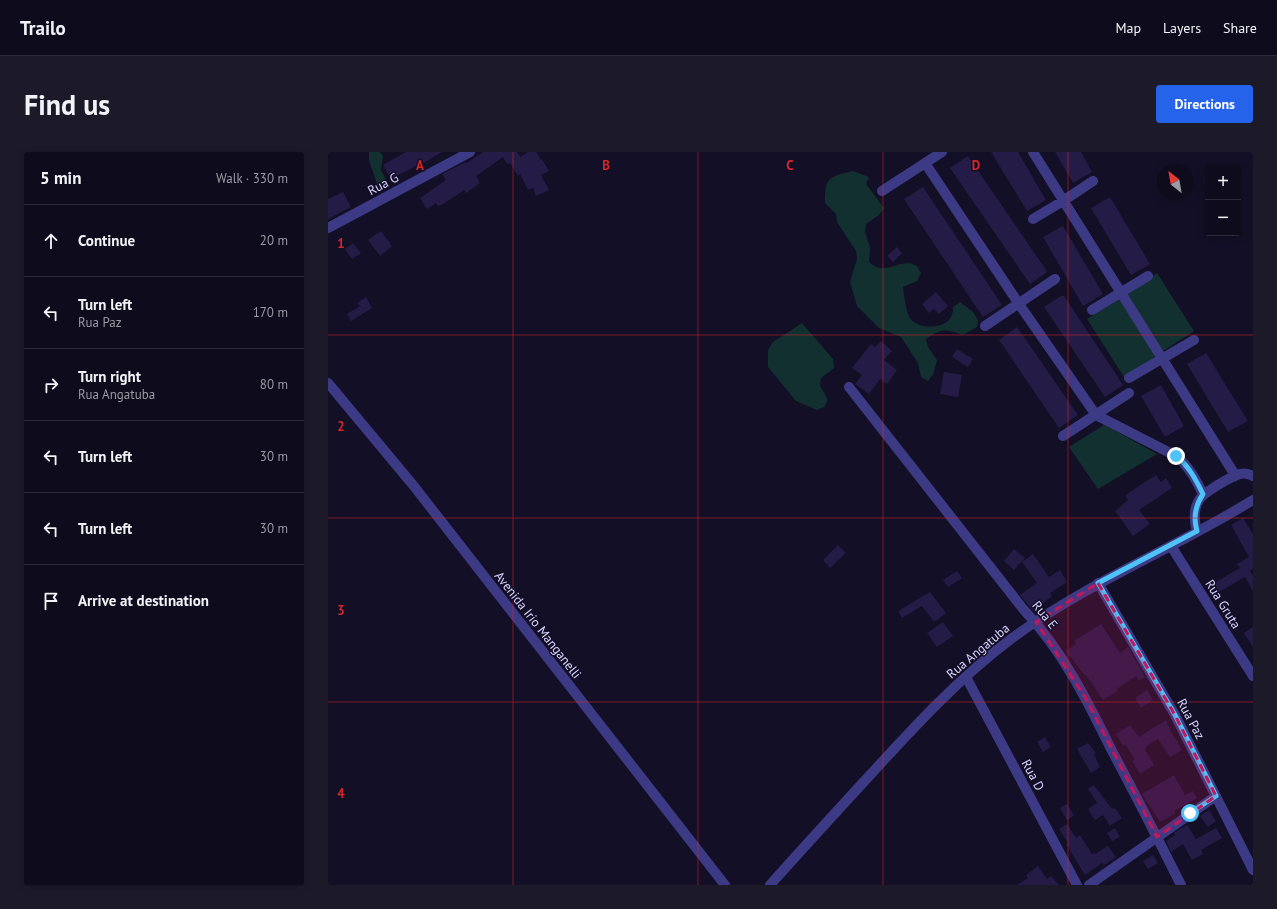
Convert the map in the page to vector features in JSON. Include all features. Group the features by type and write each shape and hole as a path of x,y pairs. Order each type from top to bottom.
{"street":[{"name":"Rua G","path":"328,228 470,152"},
{"path":"882,191 942,152"},
{"path":"1034,152 1120,293 1235,475"},
{"path":"925,163 1019,304 1096,414 1176,456 1190,469 1203,494"},
{"path":"1033,219 1093,181"},
{"path":"1092,310 1148,276"},
{"path":"985,326 1055,279"},
{"path":"1130,378 1194,340"},
{"name":"Avenida Irio Manganelli","path":"330,387 413,485 725,885"},
{"name":"Rua E","path":"848,387 1024,610 1036,622 1058,653 1085,697 1181,885"},
{"path":"1063,436 1129,393"},
{"path":"1197,531 1195,520 1196,508 1198,501 1203,494 1235,475 1244,474 1253,476"},
{"name":"Rua Angatuba","path":"770,885 918,723 966,677 1010,640 1098,583 1252,503"},
{"name":"Rua Gruta","path":"1171,546 1253,676"},
{"name":"Rua Paz","path":"1098,583 1175,715 1253,870"},
{"name":"Rua D","path":"966,677 1077,885"},
{"path":"1089,885 1156,836 1216,796"}],"highlighted area":[{"path":"1098,583 1175,715 1216,796 1157,837 1085,697 1036,622"}],"green space":[{"path":"369,152 380,152 383,156 381,170 389,185 384,190 380,190 378,187 369,160"},
{"path":"853,171 869,177 866,184 884,208 879,215 866,224 865,232 870,247 869,262 879,268 888,268 909,263 917,266 921,273 917,281 903,287 906,308 913,322 928,327 944,324 950,318 953,307 960,302 973,312 978,320 977,327 963,335 940,331 926,339 928,347 937,360 933,375 928,381 921,377 918,363 901,337 879,328 857,306 850,282 857,259 856,251 837,222 836,214 825,203 826,187 830,179"},
{"path":"1157,273 1194,331 1163,351 1127,293"},
{"path":"1120,298 1156,356 1124,377 1087,319"},
{"path":"802,323 833,359 834,368 821,378 820,386 828,400 824,407 817,410 796,401 768,367 768,350 773,342"},
{"path":"1105,425 1157,454 1098,489 1069,447"}],"building":[{"path":"406,152 442,152 417,167 416,166 391,179 383,165"},
{"path":"483,152 517,152 520,157 528,152 536,152 549,171 541,175 549,190 536,196 533,188 528,190 520,174 518,176 510,163 507,164 503,157 476,176 480,183 466,193 464,190 443,204 438,206 436,203 427,209 420,198 446,180 442,174 466,162 467,163"},
{"path":"991,152 1018,152 1046,200 1027,211"},
{"path":"1055,152 1081,152 1092,172 1073,183"},
{"path":"968,156 1046,270 1046,273 1030,284 950,168"},
{"path":"923,187 1002,305 983,317 904,199"},
{"path":"343,192 351,207 328,219 328,199"},
{"path":"1110,197 1150,264 1131,275 1091,208"},
{"path":"1063,226 1103,294 1083,306 1043,237"},
{"path":"381,231 392,246 380,256 368,240"},
{"path":"353,243 361,253 352,259 345,249"},
{"path":"897,247 902,253 893,262 887,256"},
{"path":"936,292 948,306 939,314 934,309 929,313 922,304"},
{"path":"1061,296 1064,296 1123,385 1105,397 1044,307"},
{"path":"366,297 372,308 351,321 347,314 360,306 357,303"},
{"path":"1017,327 1078,415 1059,428 999,340"},
{"path":"881,341 892,351 884,360 897,370 887,384 880,379 869,394 855,384 862,375 852,368 871,344 875,347"},
{"path":"957,349 973,359 968,367 952,357"},
{"path":"1206,353 1248,421 1228,432 1187,364"},
{"path":"944,372 962,375 958,397 940,394"},
{"path":"1161,385 1184,426 1165,437 1141,396"},
{"path":"1156,475 1161,482 1166,478 1172,488 1139,510 1150,524 1133,536 1115,511 1128,500 1125,496"},
{"path":"1243,518 1253,534 1253,568 1250,571 1253,576 1253,591 1245,577 1212,596 1205,584 1212,580 1214,583 1240,568 1237,564 1249,557 1231,525"},
{"path":"838,545 846,553 830,568 823,560"},
{"path":"1014,549 1025,558 1014,570 1004,561"},
{"path":"1033,554 1049,577 1060,570 1067,582 1050,593 1052,596 1033,611 1020,595 1037,583 1022,562"},
{"path":"957,571 962,578 948,587 943,580"},
{"path":"930,592 946,613 934,622 922,606 902,618 898,611"},
{"path":"943,622 953,636 937,647 927,633"},
{"path":"1101,624 1120,653 1128,647 1145,677 1139,681 1136,676 1117,689 1118,691 1103,700 1086,675 1085,676 1066,651 1076,644 1074,641"},
{"path":"1253,627 1253,647 1244,633"},
{"path":"1147,690 1153,700 1141,708 1135,698"},
{"path":"1166,720 1182,750 1170,757 1158,739 1145,747 1145,750 1154,765 1140,774 1132,761 1135,760 1125,744 1123,746 1116,734 1130,725 1139,737"},
{"path":"1045,737 1051,747 1043,752 1037,742"},
{"path":"1088,743 1096,753 1094,754 1100,767 1091,773 1077,749"},
{"path":"1174,775 1185,795 1193,791 1197,798 1174,811 1176,813 1160,822 1142,794"},
{"path":"1094,785 1112,809 1115,808 1122,818 1110,826 1103,815 1095,820 1088,809 1097,803 1088,789"},
{"path":"1067,804 1074,815 1067,820 1060,808"},
{"path":"1209,810 1216,821 1208,827 1200,816"},
{"path":"1067,824 1076,838 1080,835 1092,854 1095,854 1108,846 1116,857 1104,865 1102,863 1085,875 1066,844 1068,843 1059,829"},
{"path":"1187,825 1196,839 1216,828 1222,838 1201,850 1203,854 1192,860 1183,844 1171,852 1166,841 1175,835 1174,833"},
{"path":"1115,828 1120,837 1112,841 1107,833"},
{"path":"1153,855 1158,863 1148,869 1143,861"},
{"path":"1038,866 1047,879 1051,876 1059,885 1017,885 1028,878 1026,875"}],"route":[{"path":"1176,456 1190,469 1203,494 1198,501 1196,508 1195,520 1197,531 1098,583 1175,715 1216,796 1190,813"}]}
